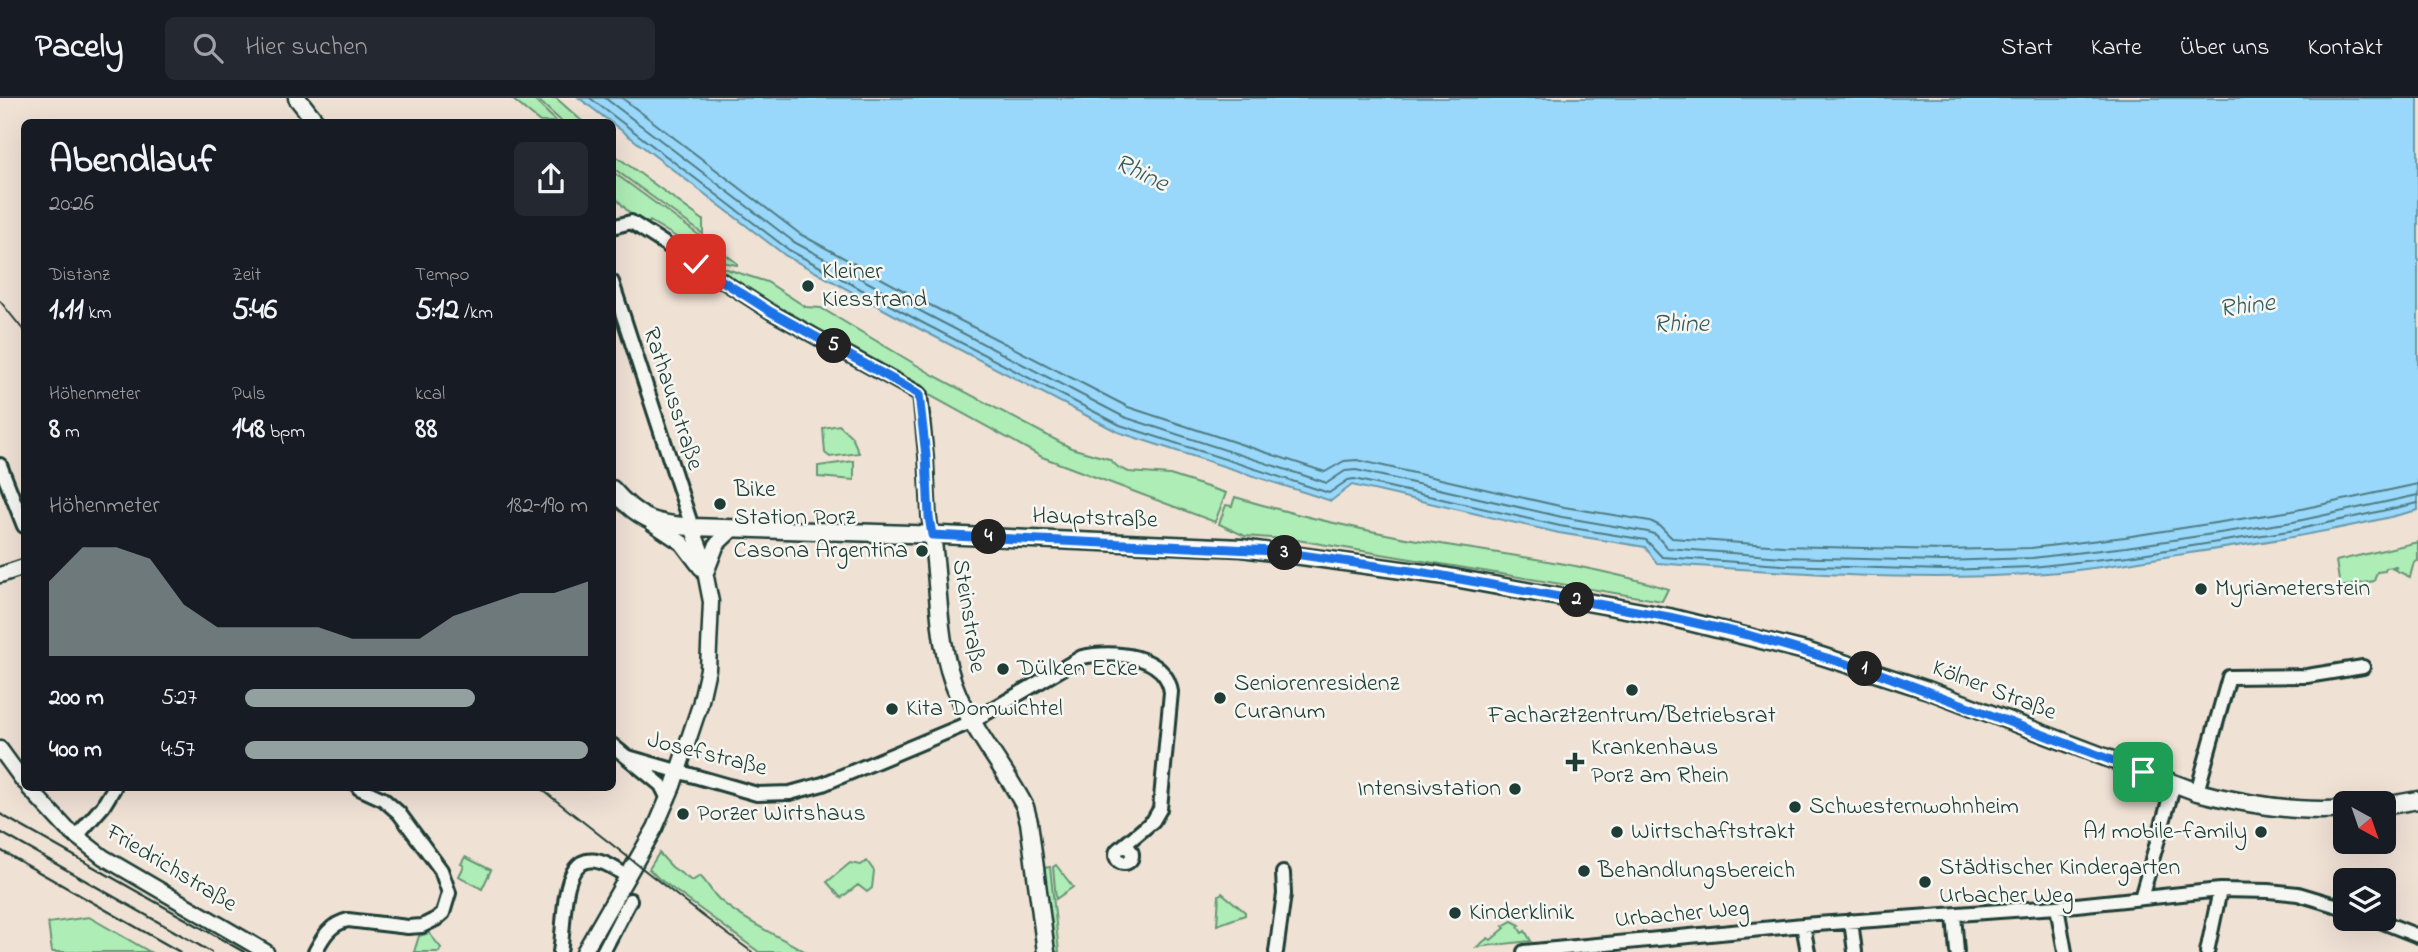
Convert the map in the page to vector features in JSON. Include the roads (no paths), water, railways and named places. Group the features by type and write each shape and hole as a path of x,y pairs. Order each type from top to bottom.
{"main road":[{"path":"297,98 314,119"},
{"name":"Hauptstraße","path":"616,493 639,515 660,524 1274,551 1438,575 1584,601"},
{"name":"Steinstraße","path":"932,535 947,661 971,722 1024,807 1030,830 1046,952"},
{"name":"Kölner Straße","path":"1584,601 1748,635 1878,673 2197,792 2241,802 2333,810"},
{"path":"2396,804 2418,800"}],"street":[{"name":"Steinstraße","path":"616,227 631,222 771,312 919,394 932,535"},
{"name":"Rathausstraße","path":"616,294 692,527"},
{"path":"0,465 21,518"},
{"path":"649,520 682,543 706,575"},
{"path":"584,952 653,832 679,771 700,705 708,668 711,613 701,551 692,527"},
{"path":"706,575 717,544 734,528"},
{"path":"0,565 21,559"},
{"path":"0,575 21,568"},
{"name":"Josefstraße","path":"628,757 757,794 790,793 823,784 971,722 1082,657 1103,654 1147,659 1167,678 1171,692 1160,809 1153,821 1122,847"},
{"path":"2197,792 2229,677 2307,676 2363,667"},
{"path":"0,749 21,778"},
{"name":"Josefstraße","path":"616,749 664,788 668,799"},
{"path":"2141,898 2174,784"},
{"name":"Friedrichstraße","path":"32,791 76,837 131,875 267,952"},
{"path":"76,837 112,791"},
{"path":"315,952 330,928 340,922 348,920 408,927 422,926 439,917 447,901 448,885 444,876 398,813 383,799 366,791"},
{"path":"560,952 564,899 577,867 586,861 596,860 626,876"},
{"path":"1276,952 1284,894 1283,873"},
{"path":"2207,952 2220,890"},
{"name":"Urbacher Weg","path":"1524,952 1802,925 2057,907 2220,890 2298,894 2333,904"},
{"path":"603,952 629,900"},
{"path":"2057,907 2065,952"},
{"path":"1954,915 1956,952"},
{"path":"1851,921 1855,952"},
{"path":"1802,925 1808,952"},
{"path":"2396,927 2418,936"}],"water":[{"name":"Rhine","path":"579,98 2418,98 2418,510 2304,535 2092,568 2032,574 1939,577 1844,575 1657,563 1645,547 1559,533 1352,485 1331,501 1118,432 918,328 786,256 616,126 616,119 607,119"}],"tram line":[{"path":"0,301 21,327"},
{"path":"544,791 752,952"}],"railway":[{"path":"0,814 244,952"},
{"path":"0,832 211,952"},
{"path":"0,850 180,952"}],"place":[{"name":"Kleiner Kiesstrand","path":"808,286"},
{"name":"Bike Station Porz","path":"720,504"},
{"name":"Casona Argentina","path":"922,551"},
{"name":"Myriameterstein","path":"2201,589"},
{"name":"Dülken Ecke","path":"1003,669"},
{"name":"Facharztzentrum/Betriebsrat","path":"1632,690"},
{"name":"Seniorenresidenz Curanum","path":"1220,698"},
{"name":"Kita Domwichtel","path":"892,709"},
{"name":"Krankenhaus Porz am Rhein","path":"1575,762"},
{"name":"Intensivstation","path":"1515,789"},
{"name":"Schwesternwohnheim","path":"1795,807"},
{"name":"Porzer Wirtshaus","path":"683,814"},
{"name":"Wirtschaftstrakt","path":"1617,832"},
{"name":"A1 mobile-family","path":"2261,832"},
{"name":"Behandlungsbereich","path":"1584,871"},
{"name":"Städtischer Kindergarten Urbacher Weg","path":"1925,882"},
{"name":"Kinderklinik","path":"1455,913"}]}
